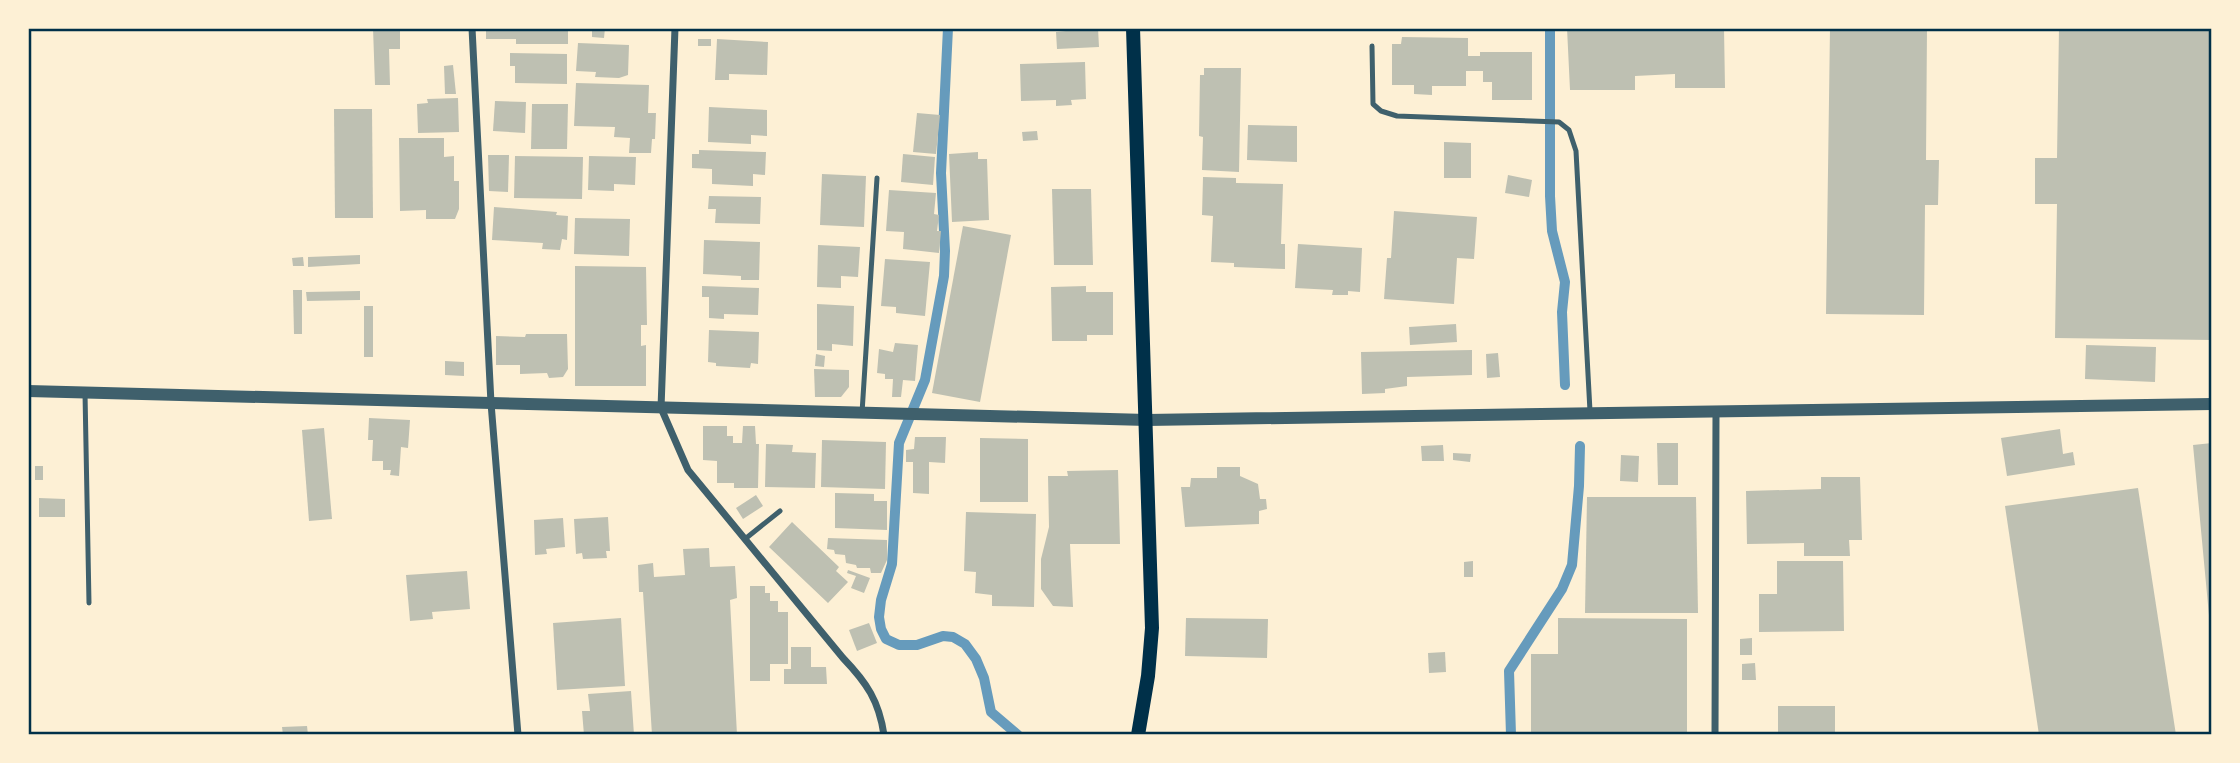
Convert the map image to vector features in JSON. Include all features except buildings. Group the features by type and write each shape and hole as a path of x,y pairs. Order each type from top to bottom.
{"main road":[{"path":"1133,28 1152,628 1148,676 1138,735"}],"street":[{"path":"472,28 491,403 518,735"},
{"path":"675,28 661,408 688,470 863,679 878,705 884,735"},
{"path":"28,391 1147,420 2212,404"},
{"path":"1715,735 1716,412"}],"lane":[{"path":"1372,46 1373,104 1381,111 1397,116 1559,122 1569,130 1576,151 1591,415"},
{"path":"862,414 877,178"},
{"path":"85,393 89,603"},
{"path":"745,539 779,511"}],"waterway":[{"path":"948,28 941,173 944,276 925,380 899,443 892,564 881,600 879,617 886,639 899,645 917,645 943,636 953,637 965,644 976,659 984,678 991,712 1018,735"},
{"path":"1550,28 1550,196 1552,231 1565,282 1562,312 1565,385"},
{"path":"1511,735 1509,671 1562,589 1572,565 1580,446"}]}
